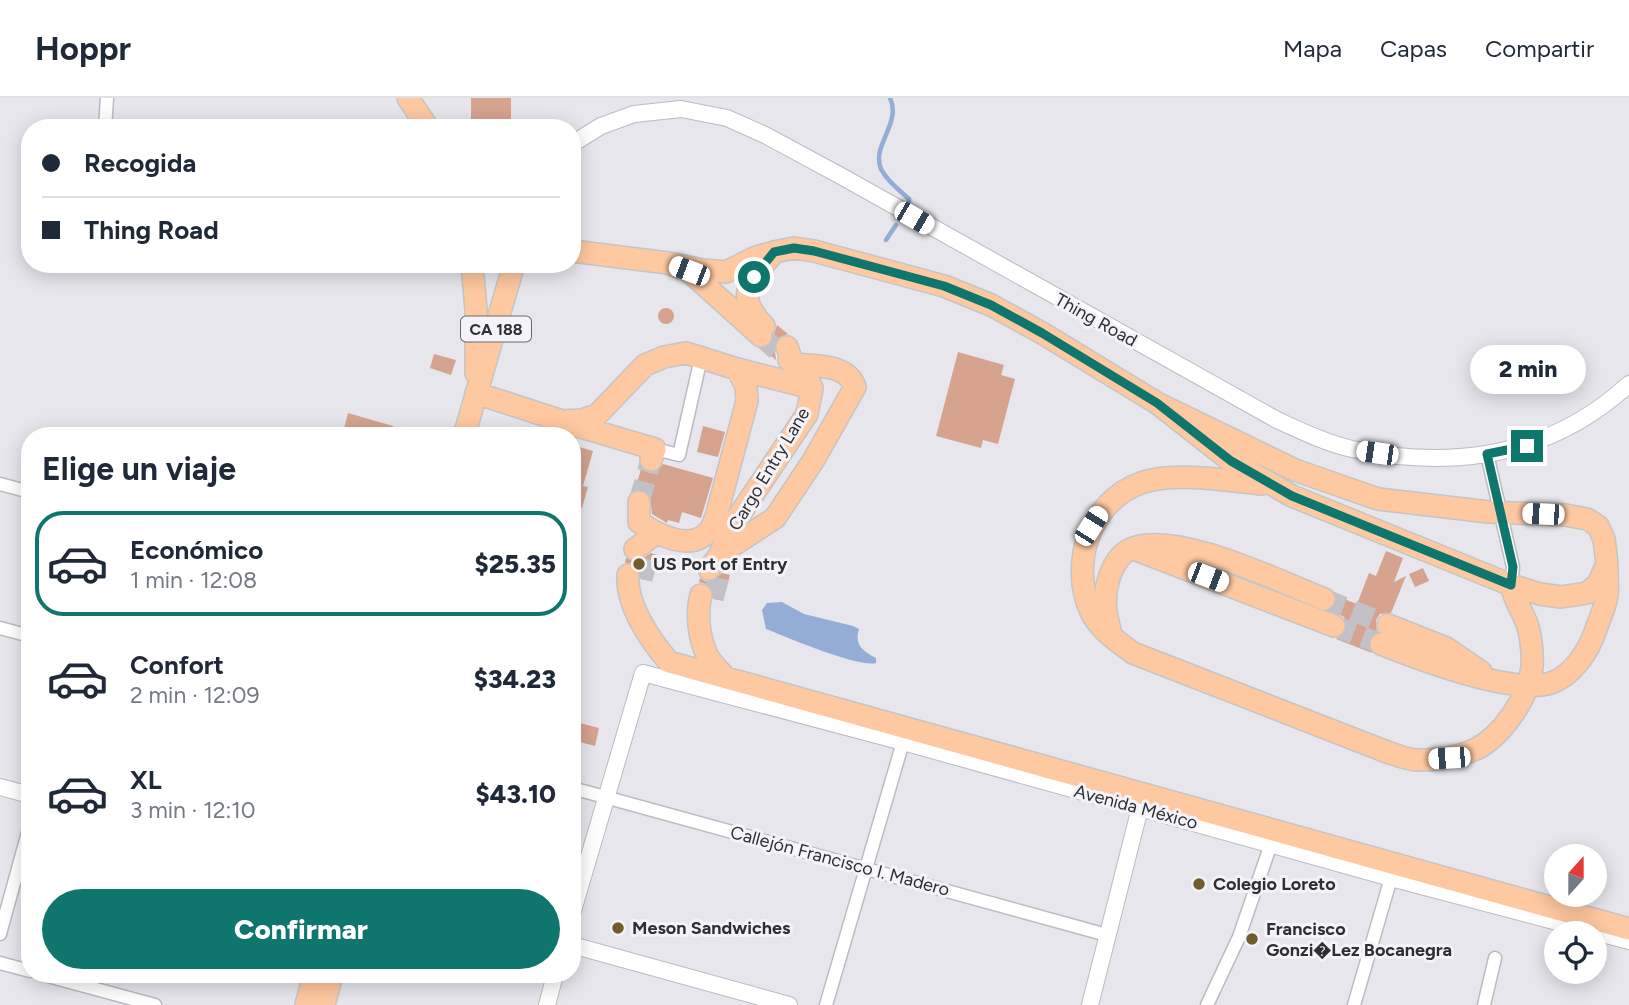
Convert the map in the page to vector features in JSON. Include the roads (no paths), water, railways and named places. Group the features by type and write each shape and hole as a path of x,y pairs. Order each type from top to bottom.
{"highway":[{"path":"408,98 422,119"},
{"path":"581,252 726,272 756,257 794,248 944,286 991,305 1157,403 1295,470 1378,499 1499,512 1565,515 1587,519 1598,526 1604,539 1607,596 1593,639 1582,657 1568,673 1553,682 1527,685 1492,679 1446,648 1384,635"},
{"path":"668,263 689,271 764,332 749,309 746,299 754,277 774,252"},
{"name":"CA 188","path":"473,273 476,310 476,393"},
{"name":"CA 188","path":"467,427 511,273"},
{"path":"562,421 597,415 645,365 664,357 686,353 812,388"},
{"name":"Cargo Entry Lane","path":"787,355 834,369 848,376 855,387 813,461 775,517 717,565 736,520 807,414 812,388 804,373 787,355"},
{"path":"639,502 639,522 647,545 698,539 708,533 716,517 747,401 746,386 737,369"},
{"path":"476,393 578,427"},
{"path":"1157,403 1231,461 1292,496 1511,585 1561,597 1587,593 1598,584 1607,564"},
{"path":"581,428 653,455"},
{"path":"1272,485 1158,478 1124,491 1103,508 1091,526 1084,553 1083,585 1092,614 1113,639 1133,653 1387,752 1416,760 1449,758 1477,749 1494,735 1517,710 1527,685 1532,667 1528,626 1514,598 1511,585"},
{"path":"1113,639 1104,608 1107,584 1120,556 1132,548 1159,544 1188,548 1324,599"},
{"path":"1132,548 1334,626"},
{"path":"635,577 669,662 1142,801 1629,929"},
{"path":"707,597 716,637 724,652 725,677"},
{"path":"306,1005 312,983"},
{"path":"324,1005 330,983"}],"street":[{"path":"106,119 107,98"},
{"name":"Thing Road","path":"581,138 601,126 634,114 681,109 727,118 787,147 1265,414 1317,438 1351,449 1404,457 1465,456 1527,446 1553,435 1607,404 1629,384"},
{"path":"653,455 679,456 701,358"},
{"path":"1487,454 1513,567 1511,585"},
{"path":"0,484 21,490"},
{"path":"0,628 21,634"},
{"name":"Avenida México","path":"606,797 643,673 903,742 1142,801 1271,844 1629,941"},
{"path":"826,1005 903,742"},
{"path":"0,787 21,793"},
{"name":"Callejón Francisco I. Madero","path":"581,790 1107,935"},
{"path":"581,883 606,797"},
{"path":"1090,1005 1142,801"},
{"path":"1207,1005 1239,937 1271,844"},
{"path":"0,934 21,858"},
{"path":"1354,1005 1391,878"},
{"path":"581,947 789,1005"},
{"path":"1484,1005 1494,958"},
{"path":"0,963 21,969"},
{"path":"74,983 155,1005"},
{"path":"547,1005 553,983"}],"water":[{"path":"782,602 804,614 859,629 859,643 876,658 876,663 839,657 766,629 762,610 767,603"}],"waterway":[{"path":"890,98 892,116 879,160 881,169 909,199 909,204"},
{"path":"886,240 896,225"}],"tunnel":[{"path":"761,336 781,354"},
{"path":"639,502 651,460"},
{"path":"642,579 649,553"},
{"path":"713,598 720,572"},
{"path":"1324,599 1388,625"},
{"path":"1334,626 1381,644"}],"place":[{"name":"US Port of Entry","path":"639,564"},
{"name":"Colegio Loreto","path":"1199,884"},
{"name":"Meson Sandwiches","path":"618,928"},
{"name":"Francisco Gonzi�Lez Bocanegra","path":"1252,939"}]}
